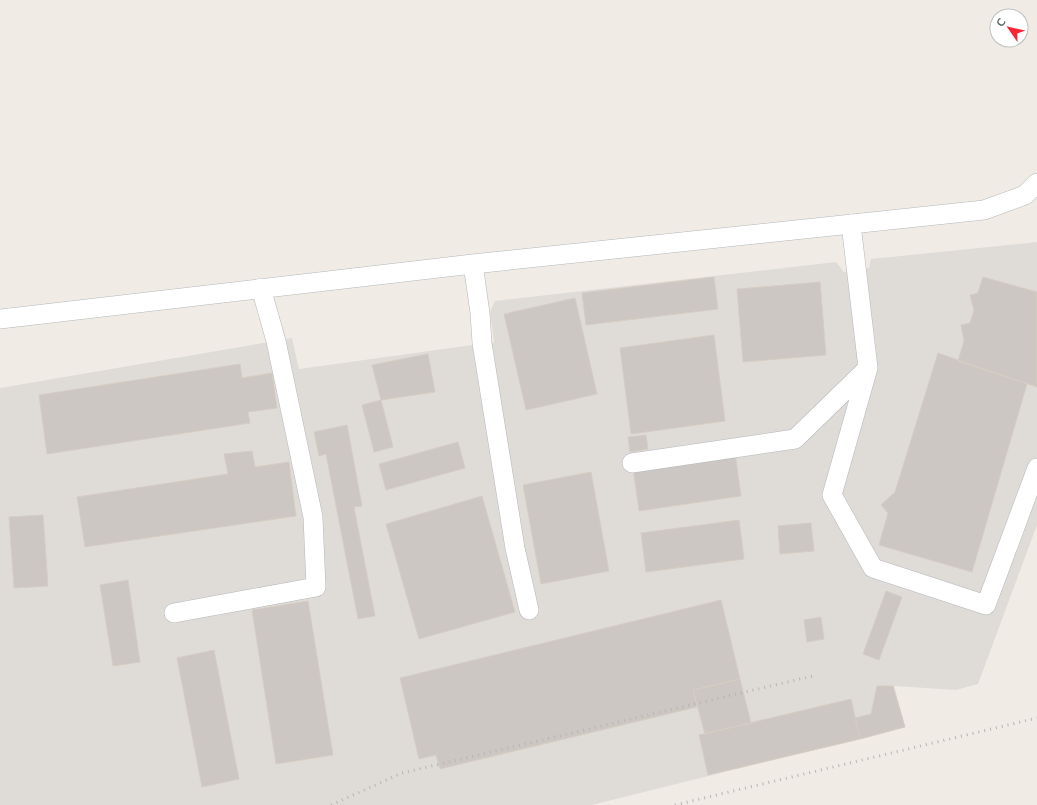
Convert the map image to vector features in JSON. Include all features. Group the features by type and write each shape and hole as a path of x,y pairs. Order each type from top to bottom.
{"street":[{"path":"0,319 473,264 984,210 1033,191"},
{"path":"851,224 868,368 832,495 874,568 986,606 1037,468"},
{"path":"473,264 480,313 482,343 512,532 529,610"},
{"path":"174,613 316,587 313,516 276,341 261,288"},
{"path":"632,463 795,439 868,368"}],"shaded area":[{"path":"1037,242 1037,525 978,684 956,690 894,686 905,727 592,805 0,805 0,388 292,338 299,369 494,342 490,312 495,301 836,262 844,272 869,268 871,259"}],"building":[{"path":"714,277 718,309 586,325 582,293"},
{"path":"983,277 1037,292 1037,387 958,361 964,341 961,325 970,323 974,310 970,295 978,293"},
{"path":"820,282 826,355 743,362 737,289"},
{"path":"575,298 597,394 526,410 504,314"},
{"path":"714,335 725,421 631,434 620,348"},
{"path":"938,353 1027,384 972,572 879,545 888,513 881,505 895,492"},
{"path":"428,354 435,392 381,400 372,365"},
{"path":"240,364 242,378 272,373 277,408 248,412 250,423 47,454 39,395"},
{"path":"381,400 393,447 374,452 362,405"},
{"path":"347,425 362,506 354,507 375,616 358,619 326,454 319,456 314,432"},
{"path":"646,435 648,449 630,452 628,437"},
{"path":"458,442 465,468 386,490 379,464"},
{"path":"252,451 255,467 289,462 296,516 85,547 77,497 228,474 224,454"},
{"path":"735,453 741,496 639,511 633,468"},
{"path":"591,472 609,571 541,584 523,485"},
{"path":"482,496 515,612 419,639 386,524"},
{"path":"43,515 48,586 14,588 9,517"},
{"path":"739,520 744,559 646,572 641,533"},
{"path":"811,523 814,551 780,554 778,526"},
{"path":"128,580 140,662 113,666 100,585"},
{"path":"886,591 902,597 879,660 863,654"},
{"path":"721,600 740,679 693,690 697,707 440,769 436,755 419,759 400,678"},
{"path":"308,601 333,755 276,764 252,610"},
{"path":"821,617 824,639 807,642 804,620"},
{"path":"214,650 239,779 202,787 177,658"},
{"path":"740,679 751,723 705,734 693,690"},
{"path":"877,686 893,686 905,727 860,739 855,718 871,714"},
{"path":"851,699 860,739 708,775 699,735"}],"railway":[{"path":"331,805 402,773 813,676"},
{"path":"675,805 1037,718"}]}
